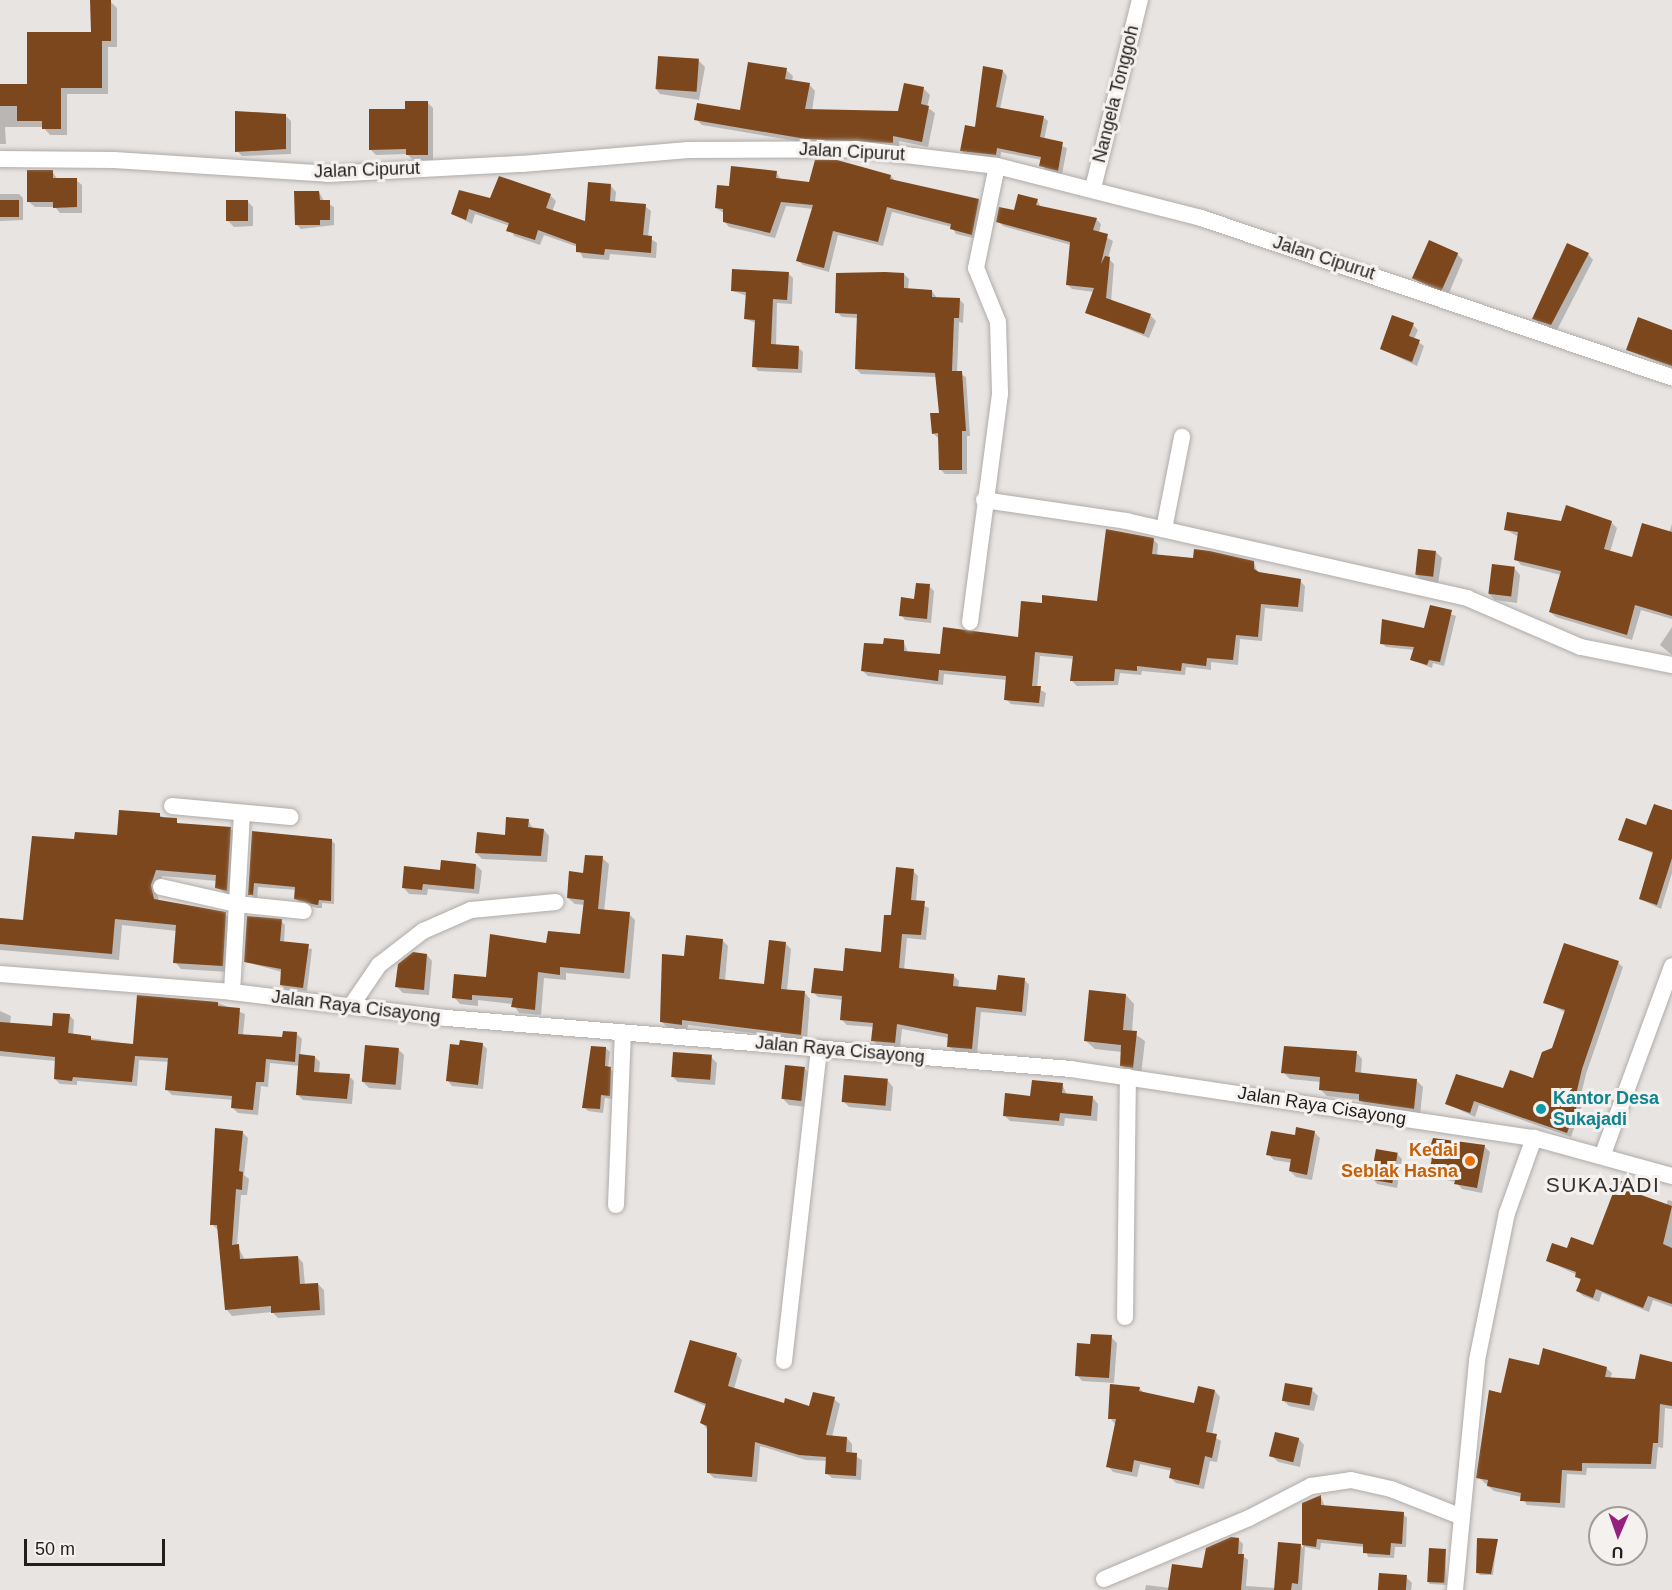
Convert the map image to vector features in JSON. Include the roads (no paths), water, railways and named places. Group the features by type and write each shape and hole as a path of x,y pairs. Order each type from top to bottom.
{"street":[{"name":"Nangela Tonggoh","path":"1093,188 1140,0"},
{"name":"Jalan Cipurut","path":"0,159 114,160 328,174 522,164 688,150 855,149 997,166 1093,188 1202,218 1390,279 1516,327 1672,377"},
{"path":"970,622 984,500 1000,393 998,322 979,282 976,256 997,166"},
{"path":"1164,529 1182,437"},
{"path":"984,500 1164,529 1467,598 1581,647 1672,665"},
{"path":"172,806 242,815 290,817"},
{"path":"232,992 242,815"},
{"path":"161,887 236,904 304,911"},
{"path":"351,1006 379,965 423,931 471,910 556,902"},
{"path":"1603,1154 1672,966"},
{"name":"Jalan Raya Cisayong","path":"0,974 232,992 623,1033 819,1048 1128,1077 1534,1138 1603,1154 1672,1176"},
{"path":"616,1205 623,1033"},
{"path":"784,1361 819,1048"},
{"path":"1125,1317 1128,1077"},
{"path":"1455,1590 1477,1360 1508,1213 1534,1138"},
{"path":"1104,1579 1249,1518 1311,1486 1351,1480 1391,1489 1462,1517"}],"place":[{"name":"Kantor Desa Sukajadi","path":"1541,1109"},
{"name":"Kedai Seblak Hasna","path":"1470,1161"}],"district":[{"name":"SUKAJADI","path":"1603,1185"}]}
